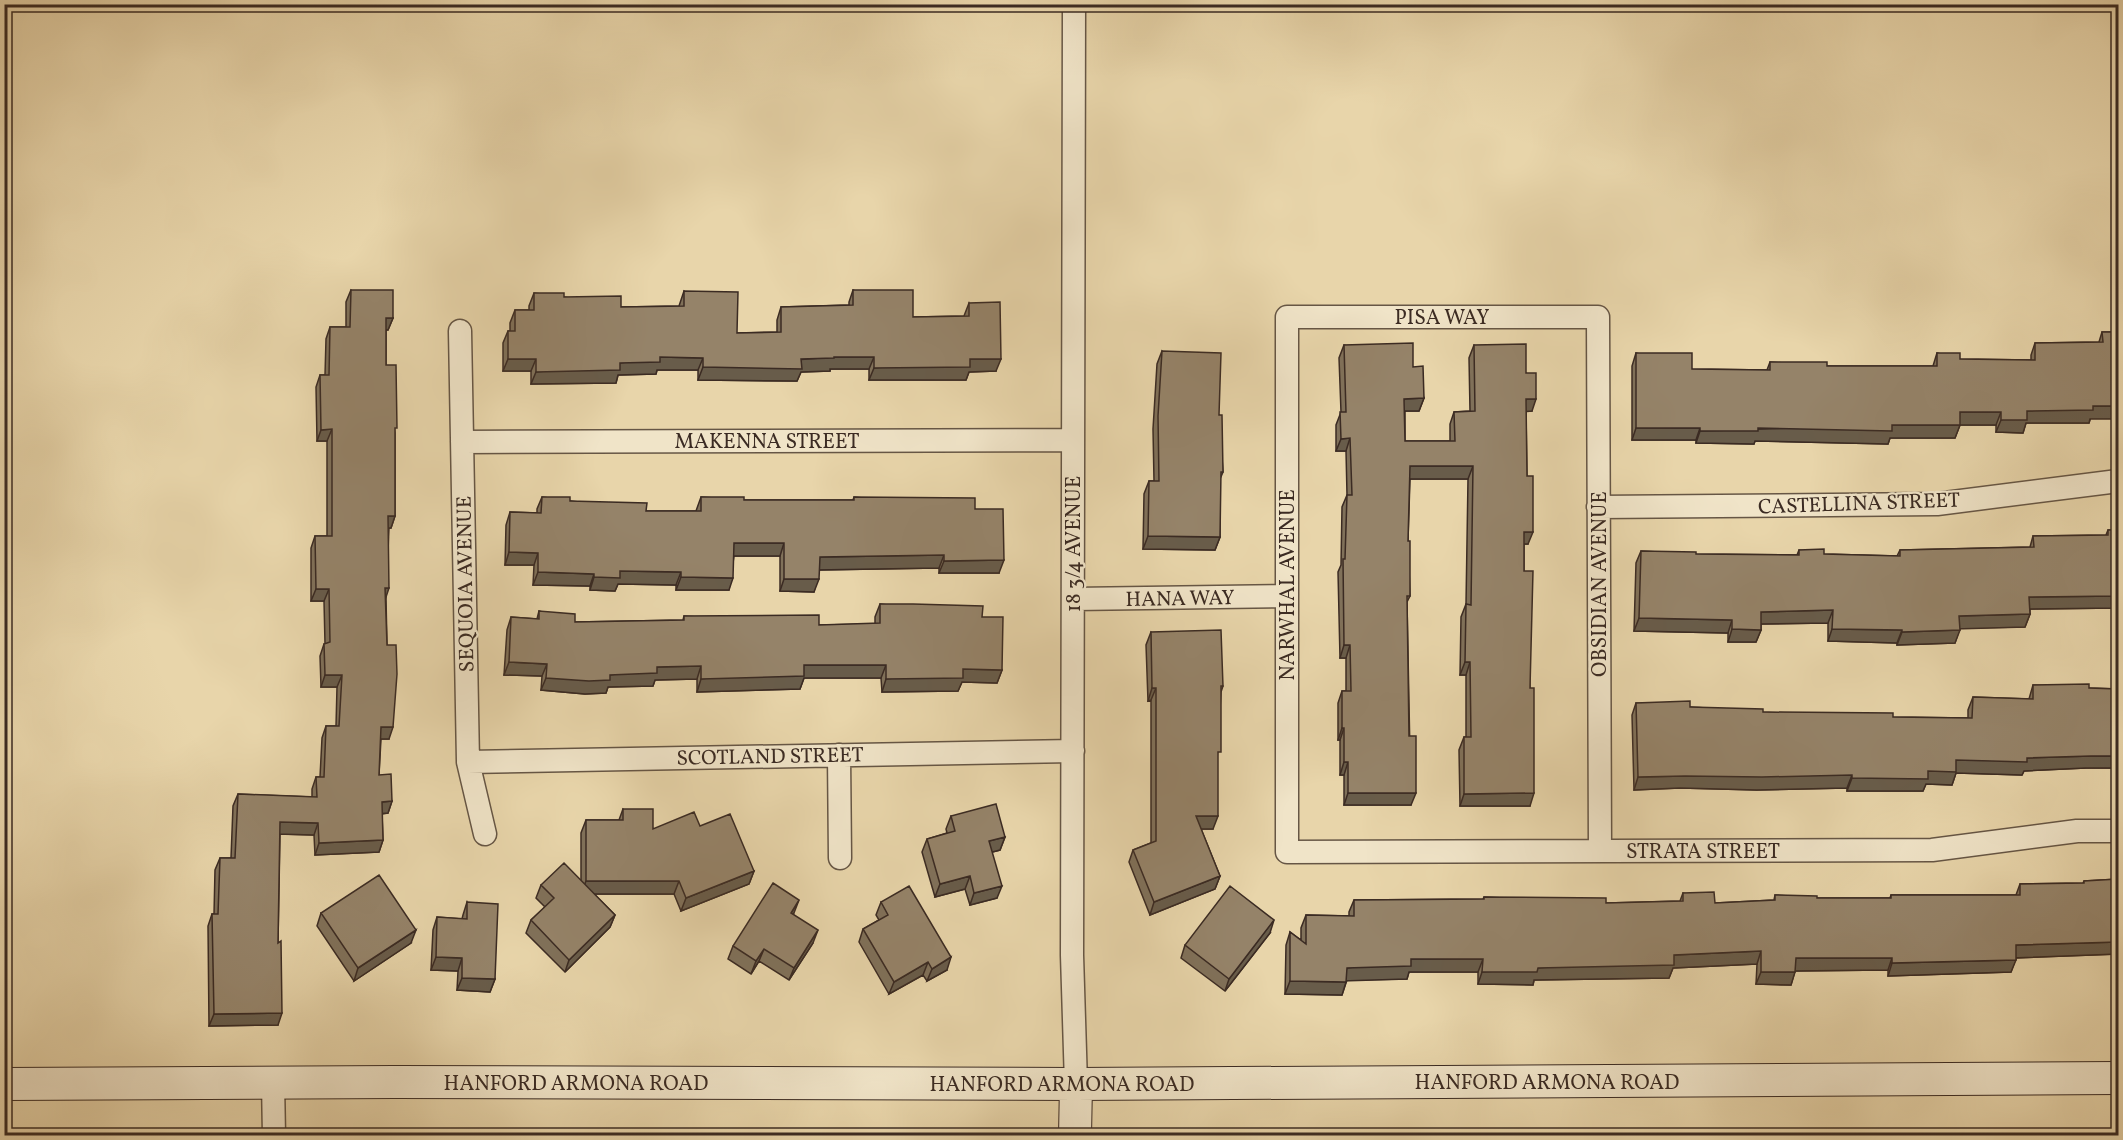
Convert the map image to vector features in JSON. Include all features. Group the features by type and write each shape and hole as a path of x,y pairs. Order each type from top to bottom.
{"main road":[{"name":"HANFORD ARMONA ROAD","path":"4,1084 273,1082 1076,1084 2118,1078"},
{"path":"1075,1136 1076,1084"}],"street":[{"name":"18 3/4 AVENUE","path":"1074,4 1072,955 1076,1084"},
{"name":"PISA WAY","path":"1287,317 1598,317"},
{"name":"NARWHAL AVENUE","path":"1287,317 1287,852"},
{"name":"OBSIDIAN AVENUE","path":"1598,317 1600,851"},
{"name":"SEQUOIA AVENUE","path":"460,331 468,762 485,834"},
{"name":"MAKENNA STREET","path":"462,442 1073,440"},
{"name":"CASTELLINA STREET","path":"1598,507 1937,504 2118,481"},
{"name":"HANA WAY","path":"1074,599 1287,596"},
{"name":"SCOTLAND STREET","path":"468,762 1073,751"},
{"path":"839,755 840,858"},
{"name":"STRATA STREET","path":"1287,852 1932,850 2077,831 2118,831"},
{"path":"273,1082 274,1136"}],"building":[{"path":"351,290 393,290 393,318 386,318 386,365 396,365 395,516 388,516 389,588 385,588 387,645 396,645 397,674 393,727 381,727 379,775 391,774 392,801 382,802 383,840 319,843 318,823 280,822 278,943 281,941 282,1013 214,1014 212,914 218,914 220,858 235,858 238,794 317,797 316,777 324,777 326,726 339,726 342,675 325,675 324,644 330,642 329,589 316,589 315,536 332,536 332,429 321,430 320,375 329,375 330,327 350,327"},
{"path":"853,290 913,290 913,317 969,316 969,303 1000,302 1001,359 970,359 970,367 874,368 874,357 834,357 801,359 802,369 703,367 703,358 660,357 660,362 620,363 620,370 536,372 536,359 508,359 508,331 515,331 515,310 534,310 534,293 564,293 564,297 621,296 621,307 684,306 684,291 738,292 737,333 781,332 781,307 853,305"},
{"path":"2102,332 2118,332 2118,406 2093,406 2093,410 2027,411 2027,420 2001,420 2001,412 1960,412 1960,425 1892,425 1892,431 1758,428 1758,431 1700,431 1700,428 1636,428 1636,353 1692,353 1692,369 1770,370 1770,362 1827,362 1827,366 1937,366 1937,353 1960,353 1960,359 2035,360 2035,343 2103,342"},
{"path":"1413,343 1413,367 1423,366 1424,398 1404,399 1405,441 1455,441 1454,412 1475,411 1474,345 1526,344 1526,373 1536,373 1536,399 1526,399 1527,476 1533,476 1533,532 1524,532 1524,571 1533,571 1530,688 1534,688 1534,793 1464,794 1464,737 1471,737 1470,662 1465,662 1466,604 1471,605 1473,466 1410,466 1408,541 1410,541 1410,596 1407,596 1409,736 1416,736 1416,793 1348,793 1348,762 1344,762 1344,728 1342,728 1342,691 1351,691 1350,645 1344,645 1343,559 1345,559 1347,495 1352,495 1350,438 1341,439 1340,412 1346,412 1344,345"},
{"path":"1162,351 1221,353 1219,415 1222,415 1223,472 1221,472 1220,537 1148,536 1149,481 1159,481 1158,416"},
{"path":"542,497 570,497 570,501 647,503 646,511 701,511 701,497 744,497 744,500 854,500 854,497 975,498 975,509 1003,509 1004,560 944,561 944,555 820,557 819,579 784,579 784,543 734,543 733,578 681,577 681,572 620,571 620,578 594,577 594,574 538,572 538,553 509,552 510,512 541,513"},
{"path":"2108,530 2118,530 2118,596 2029,597 2030,614 1959,616 1960,630 1902,632 1902,630 1832,629 1833,610 1761,612 1761,630 1732,629 1732,620 1639,618 1641,551 1799,555 1799,550 1824,549 1824,554 1900,556 1900,550 2034,547 2033,536 2108,535"},
{"path":"880,604 983,606 982,617 1003,617 1002,670 963,669 963,678 886,679 886,665 804,665 804,676 701,679 701,666 657,667 657,673 610,675 610,680 589,681 546,678 547,664 509,662 511,617 539,619 539,611 575,614 575,622 684,620 684,616 819,615 819,625 880,623"},
{"path":"1221,630 1223,686 1221,686 1221,752 1218,752 1218,816 1196,816 1220,876 1154,902 1133,850 1156,841 1156,688 1152,688 1151,632"},
{"path":"2089,684 2089,688 2118,689 2118,756 2027,758 2027,762 1956,760 1956,772 1928,771 1928,779 1852,778 1852,775 1638,777 1636,703 1690,701 1690,707 1763,709 1763,712 1893,713 1893,717 1972,718 1973,697 2033,699 2033,685"},
{"path":"996,804 1005,837 989,841 1002,886 974,893 970,876 940,884 927,839 955,831 951,816"},
{"path":"623,809 653,809 653,829 694,812 700,826 730,814 754,871 686,898 679,881 586,881 586,820 623,820"},
{"path":"564,863 615,915 569,960 531,920 554,898 541,885"},
{"path":"379,875 416,930 358,968 321,913"},
{"path":"2118,879 2118,942 2016,945 2016,960 1892,963 1892,958 1796,958 1795,972 1761,972 1761,951 1674,955 1674,965 1538,968 1537,972 1482,972 1483,959 1411,959 1411,966 1347,968 1346,982 1290,981 1290,932 1306,944 1306,915 1354,916 1354,900 1484,899 1484,897 1606,898 1606,903 1683,901 1683,893 1714,892 1715,903 1775,900 1775,895 1817,896 1817,898 1891,898 1891,895 2020,895 2020,884 2084,883 2084,881"},
{"path":"773,883 799,900 791,913 818,930 794,968 764,949 756,961 733,946"},
{"path":"909,886 951,957 932,969 928,962 894,982 863,929 888,915 881,902"},
{"path":"1230,886 1274,920 1229,979 1185,945"},
{"path":"467,902 498,904 495,979 462,978 462,958 436,957 437,917 467,919"}]}
